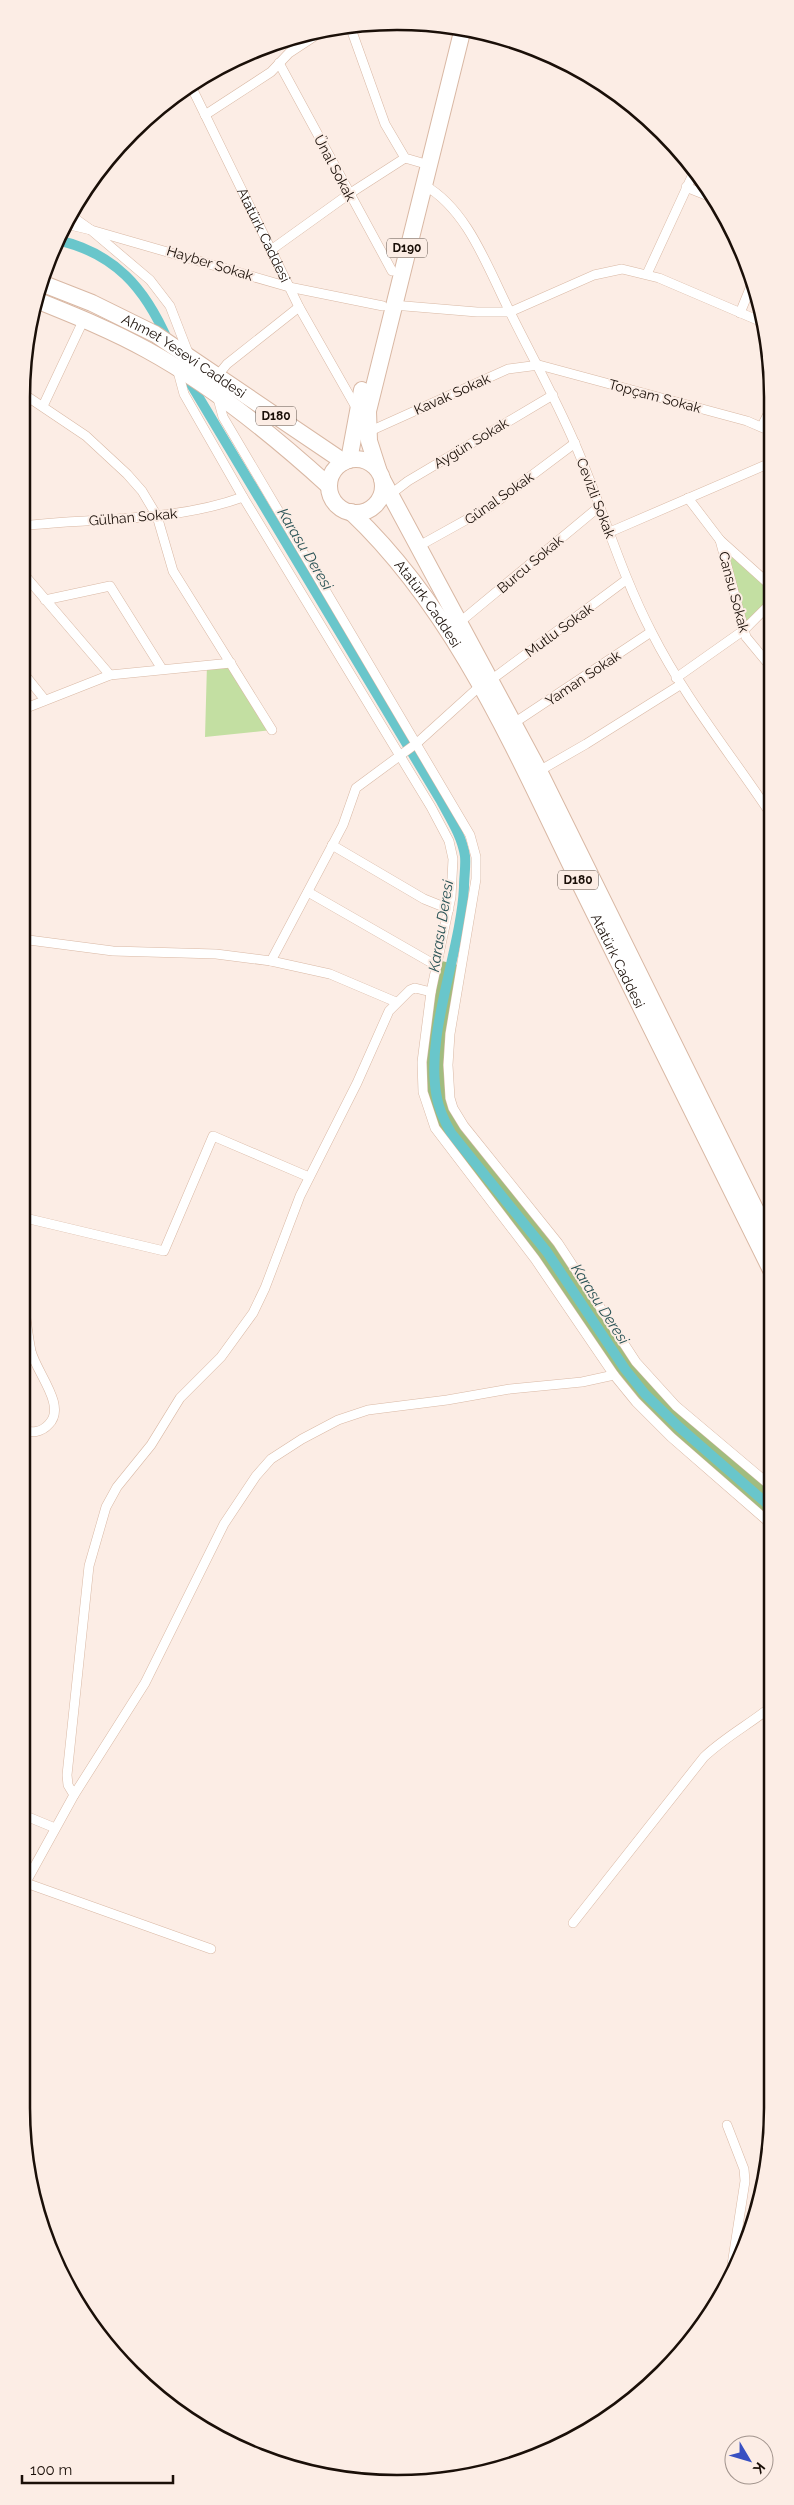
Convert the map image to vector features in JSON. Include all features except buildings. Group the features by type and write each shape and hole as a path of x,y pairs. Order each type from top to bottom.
{"highway":[{"name":"D190","path":"380,474 368,432 368,411 388,305 392,271 418,162 452,34"},
{"name":"D190","path":"347,461 357,409 424,185 418,162 460,36"},
{"name":"Ahmet Yesevi Caddesi","path":"47,285 92,303 155,334 347,461"},
{"name":"Ahmet Yesevi Caddesi","path":"43,303 84,319 177,368 280,441 329,486"},
{"path":"329,486 333,472 347,461 365,460 380,474 382,494 376,504 363,512 351,512"},
{"name":"Atatürk Caddesi","path":"380,474 460,622 528,778 764,1256"},
{"name":"Atatürk Caddesi","path":"329,486 336,503 351,512 396,558 423,591 514,723 764,1227"}],"street":[{"path":"271,250 349,194 418,162 385,124 352,33"},
{"path":"205,114 271,72 289,53 305,42"},
{"name":"Ünal Sokak","path":"279,64 392,271"},
{"name":"Atatürk Caddesi","path":"194,92 299,307 357,409"},
{"path":"647,274 691,178"},
{"name":"Cevizli Sokak","path":"424,185 436,192 464,225 476,244 539,365 575,443 610,532 626,580 651,632 678,682 764,804"},
{"path":"686,187 702,193"},
{"name":"Hayber Sokak","path":"76,219 91,230 289,287 388,305 477,312 510,312"},
{"path":"73,226 91,230 137,266 155,286 170,306 189,356"},
{"path":"510,312 606,271 622,269 647,274 755,319"},
{"path":"740,312 748,292"},
{"path":"213,372 227,364 299,307"},
{"path":"44,406 84,319"},
{"name":"Kavak Sokak","path":"368,432 508,369 539,365"},
{"name":"Topçam Sokak","path":"539,365 764,428"},
{"path":"177,368 184,394 243,497 431,807 449,841 453,866 449,909 431,992 421,1076 426,1104 435,1128 535,1259 614,1375 658,1426 764,1518"},
{"path":"212,391 223,418 463,820 470,835 476,857 474,901 450,1042 448,1084 453,1108 464,1126 558,1243 636,1362 676,1406 764,1480"},
{"name":"Aygün Sokak","path":"390,494 408,481 552,395"},
{"path":"30,398 86,436 127,474 152,504 173,571 272,730"},
{"name":"Günal Sokak","path":"419,546 491,506 575,443"},
{"path":"610,532 764,466"},
{"name":"Gülhan Sokak","path":"30,525 156,516 199,510 243,497"},
{"path":"688,498 720,540 764,580"},
{"name":"Burcu Sokak","path":"460,622 600,506"},
{"name":"Cansu Sokak","path":"720,540 746,638 764,659"},
{"name":"Mutlu Sokak","path":"271,961 343,825 356,788 417,743 486,683 626,580"},
{"path":"30,582 110,675"},
{"path":"45,600 110,586 162,669"},
{"path":"539,771 586,744 678,682 744,630 764,610"},
{"name":"Yaman Sokak","path":"514,723 651,632"},
{"path":"30,706 110,675 231,663"},
{"path":"30,681 45,700"},
{"path":"332,845 424,900 449,909"},
{"path":"308,892 437,966"},
{"path":"30,940 113,951 216,954 271,961 330,974 396,1002"},
{"path":"74,1795 68,1785 67,1775 79,1649 89,1566 101,1519 117,1488 151,1445 173,1406 221,1357 253,1313 265,1288 309,1177 357,1083 390,1011 396,1002 415,988 431,992"},
{"path":"30,1219 164,1251 213,1136 309,1177"},
{"path":"30,1338 32,1352 54,1403 56,1413 52,1421 44,1429 36,1432 30,1431"},
{"path":"30,1876 74,1795 145,1684 224,1524 256,1476 271,1459 302,1439 338,1420 368,1410 447,1400 510,1389 582,1382 614,1375"},
{"path":"573,1923 704,1757 721,1741 764,1713"},
{"path":"30,1818 55,1828"},
{"path":"30,1889 211,1949"},
{"path":"727,2125 744,2169 745,2181 734,2253"}],"green space":[{"path":"720,540 764,580 764,610 744,630"},
{"path":"231,663 272,730 205,737 207,664"},
{"path":"438,960 462,966 450,1034 453,1108 558,1243 656,1385 764,1480 764,1518 636,1402 535,1259 442,1140 421,1076"}],"waterway":[{"name":"Karasu Deresi","path":"65,242 96,254 126,276 149,305 168,341"},
{"name":"Karasu Deresi","path":"186,376 441,801 461,841 465,856 464,887 457,939 439,1021 434,1074 437,1098 451,1133 547,1252 625,1369 645,1394 679,1427 764,1501"}]}
